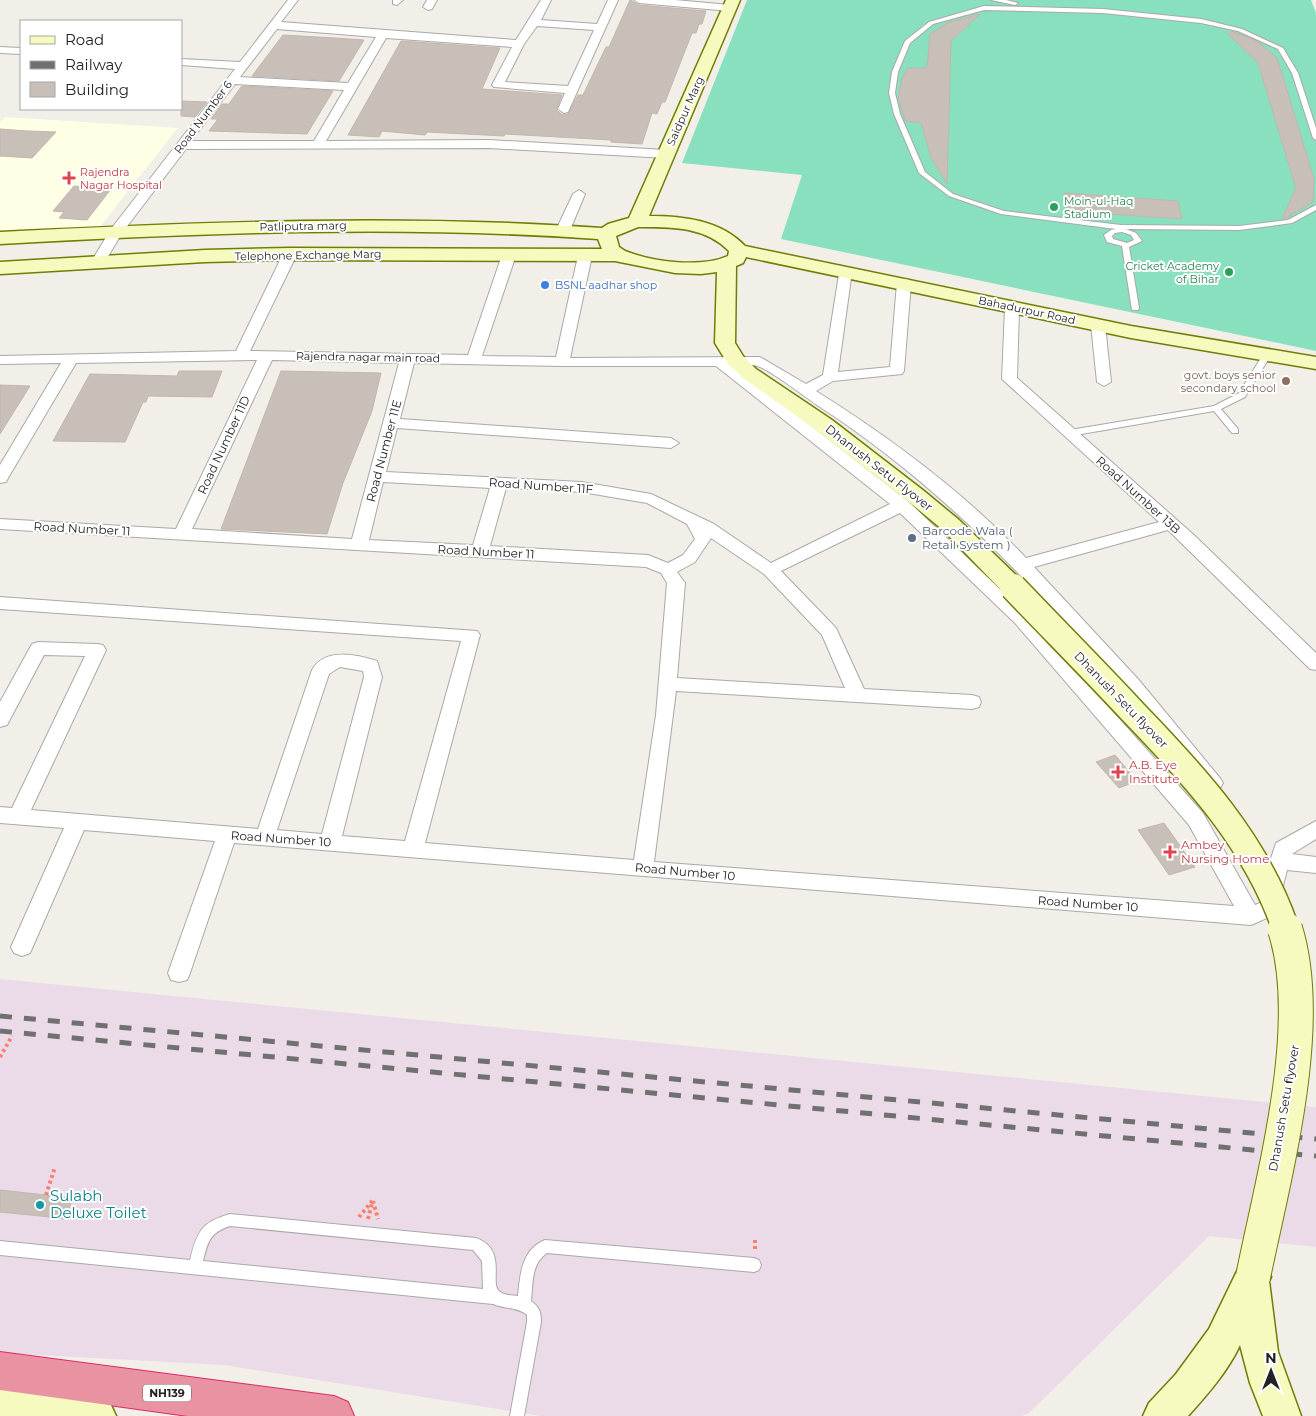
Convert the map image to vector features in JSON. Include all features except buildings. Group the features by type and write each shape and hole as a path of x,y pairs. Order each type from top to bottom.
{"highway":[{"name":"NH139","path":"0,1371 334,1416"}],"main road":[{"name":"Saidpur Marg","path":"637,222 731,4"},
{"path":"617,256 609,247 606,234 615,228 637,222 657,222 710,230 726,236 733,257 726,285 725,343 731,362"},
{"name":"Patliputra marg","path":"0,238 278,226 435,225 563,230 606,234"},
{"name":"Telephone Exchange Marg","path":"0,268 290,254 617,256 653,264 695,269"},
{"path":"695,269 733,257"},
{"name":"Bahadurpur Road","path":"733,257 846,271 1098,325 1316,363"},
{"path":"695,269 726,285"},
{"name":"Dhanush Setu Flyover","path":"731,362 824,425 1017,576"},
{"name":"Dhanush Setu flyover","path":"1017,576 1216,804 1274,895 1290,946 1296,983 1296,1036 1288,1096 1253,1276"},
{"path":"1162,1416 1189,1387 1222,1342 1253,1276"},
{"path":"1253,1276 1252,1318 1263,1370 1282,1416"},
{"path":"0,1404 97,1416"}],"street":[{"name":"Road Number 6","path":"98,262 116,232 293,0"},
{"path":"546,0 534,23 519,44 498,85 573,90"},
{"path":"564,109 613,0"},
{"path":"639,0 731,4"},
{"path":"534,23 601,27"},
{"path":"274,25 519,44"},
{"path":"318,144 383,34"},
{"path":"0,50 20,51"},
{"path":"182,62 242,66"},
{"path":"231,80 352,87"},
{"path":"182,145 489,144 666,154"},
{"path":"563,230 579,194"},
{"path":"241,355 290,254"},
{"path":"474,359 509,255"},
{"path":"562,362 585,256"},
{"path":"830,377 846,271"},
{"path":"806,390 830,377 897,371 904,283"},
{"name":"Road Number 13B","path":"1012,308 1009,379 1171,524 1316,664"},
{"path":"1098,325 1104,382"},
{"name":"Rajendra nagar main road","path":"0,360 267,355 562,362 731,362"},
{"name":"Road Number 11D","path":"181,535 267,355"},
{"name":"Road Number 11E","path":"359,545 408,357"},
{"path":"0,478 72,358"},
{"path":"731,362 760,361 847,417 937,485 1017,576 1131,684 1207,774 1277,869"},
{"path":"731,362 902,505 1021,619 1196,819 1251,916 1269,908 1277,869 1284,849 1316,829"},
{"path":"391,423 671,443"},
{"name":"Road Number 11F","path":"376,478 582,487 651,499 708,528 770,570 830,632 857,695"},
{"path":"480,552 499,483"},
{"path":"770,570 902,505"},
{"path":"643,869 667,684 676,583 667,569 684,564 694,554 703,539 693,520"},
{"name":"Road Number 11","path":"0,524 648,561 667,569"},
{"path":"1017,576 1171,524"},
{"path":"0,603 471,635 413,849"},
{"path":"0,720 38,648 97,650 9,816"},
{"path":"265,837 321,670 337,660 371,666 373,677 330,842"},
{"path":"667,684 972,702"},
{"name":"Road Number 10","path":"9,816 643,869 1251,916"},
{"path":"22,947 77,822"},
{"path":"179,973 227,835"},
{"path":"1277,869 1316,865"}],"lane":[{"path":"994,0 1039,9"},
{"path":"1316,138 1295,72 1280,48 1240,30 1201,20 1103,11 984,8 931,23 907,42 895,72 892,93 897,114 922,173 951,195 1003,213 1121,228 1239,228 1290,222 1316,207"},
{"path":"1121,228 1134,234 1138,239 1135,243 1125,245 1113,242 1108,237 1112,231 1121,228"},
{"path":"1125,245 1135,308"},
{"path":"1070,433 1216,408 1242,395 1266,355"},
{"path":"1216,408 1235,431"},
{"path":"195,1268 204,1233 216,1223 230,1220 382,1234 476,1244 486,1251 490,1259 490,1289 495,1297"},
{"path":"524,1304 529,1262 535,1252 545,1246 754,1265"},
{"path":"0,1248 495,1297 505,1302 524,1304 534,1312 534,1322 517,1416"}],"path":[{"path":"0,1057 12,1036"},
{"path":"46,1195 55,1167"}],"shaded area":[{"name":"Rajendra Nagar Hospital","path":"5,117 178,128 99,228 0,232 0,122"},
{"path":"0,979 1316,1107 1316,1247 1209,1236 1029,1413 1022,1416 541,1416 224,1365 0,1353"}],"green space":[{"name":"Moin-ul-Haq Stadium","path":"747,0 1311,0 1316,13 1316,351 781,239 802,175 682,163"}],"railway":[{"path":"0,1016 1316,1139"},
{"path":"0,1031 1316,1156"}],"place":[{"name":"Rajendra Nagar Hospital","path":"69,178"},
{"name":"Moin-ul-Haq Stadium","path":"1054,207"},
{"name":"Cricket Academy of Bihar","path":"1229,272"},
{"name":"BSNL aadhar shop","path":"545,285"},
{"name":"govt. boys senior secondary school","path":"1286,381"},
{"name":"Barcode Wala ( Retail System )","path":"912,538"},
{"name":"A.B. Eye Institute","path":"1118,772"},
{"name":"Ambey Nursing Home","path":"1170,852"},
{"name":"Sulabh Deluxe Toilet","path":"40,1205"}]}
